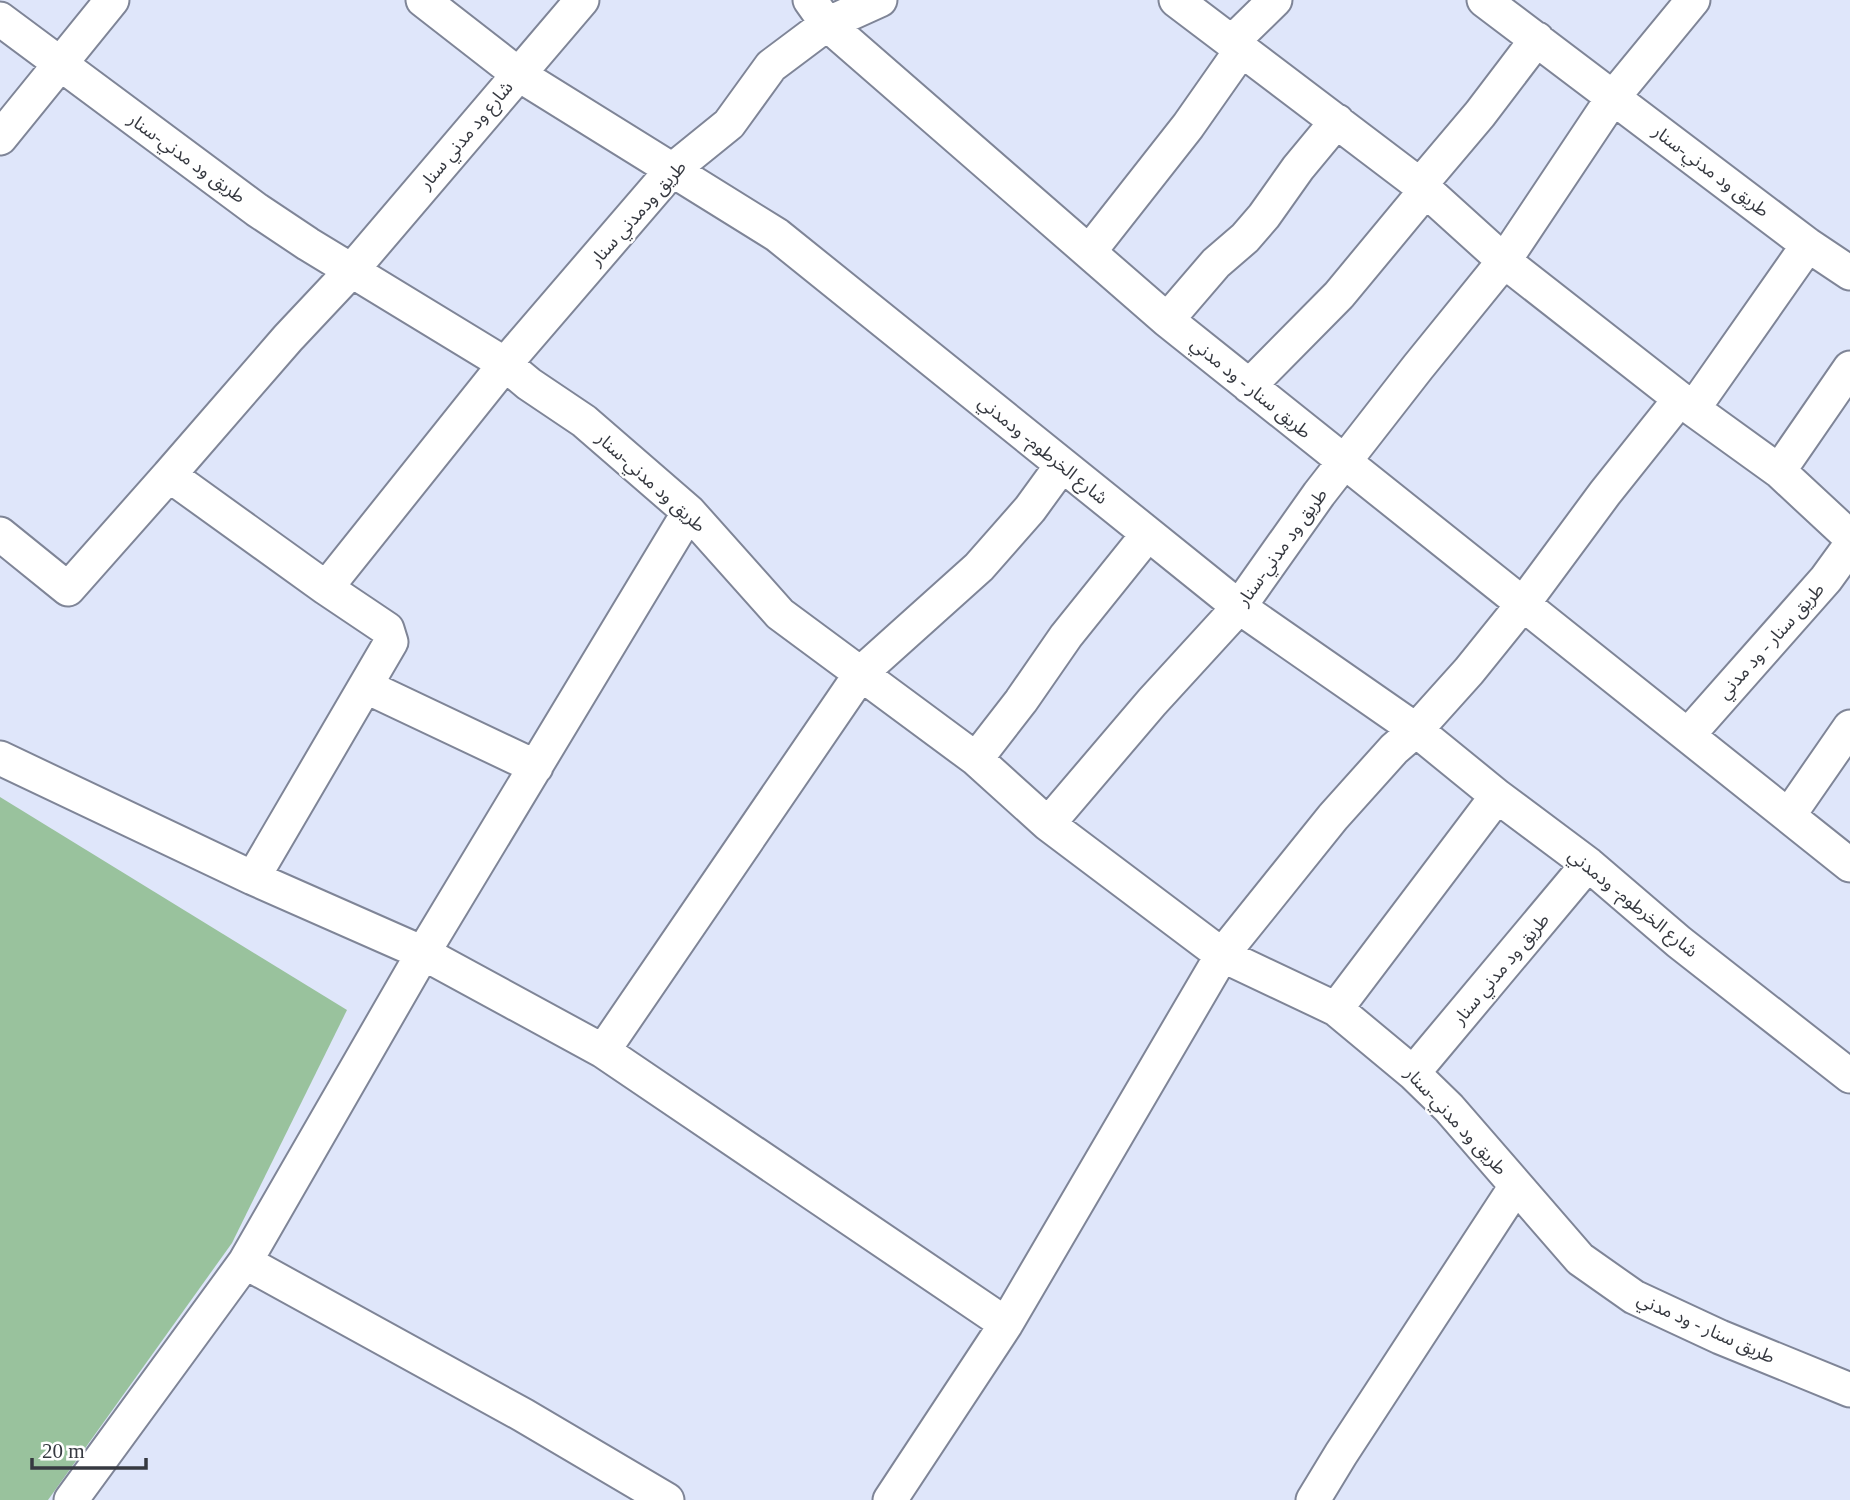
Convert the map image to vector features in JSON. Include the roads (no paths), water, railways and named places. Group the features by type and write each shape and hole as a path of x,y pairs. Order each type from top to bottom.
{"street":[{"path":"0,138 112,0"},
{"path":"423,0 517,74"},
{"name":"شارع ود مدني سنار","path":"351,271 582,0"},
{"name":"طريق ودمدني سنار","path":"505,364 671,171 729,124 771,66 819,12 880,0"},
{"path":"1176,0 1423,188 1504,261 1687,404 1779,471 1850,537"},
{"path":"1089,252 1188,126 1237,45 1275,0"},
{"name":"طريق ود مدني-سنار","path":"1484,0 1808,245 1850,272"},
{"name":"طريق ود مدني-سنار","path":"1048,824 1152,702 1239,607 1303,517 1418,367 1504,261 1614,96 1693,0"},
{"name":"طريق سنار - ود مدني","path":"819,12 1167,320 1850,865"},
{"name":"طريق ود مدني-سنار","path":"0,19 257,210 351,271 505,364 529,384 584,421 690,512 780,614 862,672 976,759 1048,824 1222,955 1336,1009 1413,1073 1449,1108 1516,1186"},
{"path":"1249,386 1339,295 1537,40"},
{"name":"شارع الخرطوم- ودمدني","path":"517,74 777,235 1239,607 1416,730 1497,796 1588,864 1679,942 1850,1076"},
{"path":"1167,320 1216,263 1245,238 1264,216 1298,168 1337,121"},
{"path":"890,1500 1006,1324 1222,955 1333,817 1394,749 1416,730 1523,604 1605,493 1687,404 1808,245"},
{"path":"0,534 68,589 288,338 351,271"},
{"path":"326,588 505,364"},
{"path":"1779,471 1850,368"},
{"path":"603,1051 862,672 979,567 1030,509 1062,466"},
{"path":"169,475 387,629 391,642 253,878"},
{"path":"71,1500 245,1262 423,953 690,512"},
{"path":"976,759 1074,625 1148,534"},
{"name":"طريق سنار - ود مدني","path":"1689,734 1826,579 1850,546"},
{"path":"367,687 536,767"},
{"path":"1789,815 1850,727"},
{"path":"0,758 253,878 423,953 603,1051 1006,1324"},
{"path":"1336,1009 1497,796"},
{"name":"طريق ود مدني سنار","path":"1413,1073 1588,864"},
{"path":"1313,1500 1516,1186"},
{"name":"طريق سنار - ود مدني","path":"1516,1186 1580,1259 1634,1297 1720,1337 1850,1390"},
{"path":"245,1262 500,1402 667,1500"}]}
